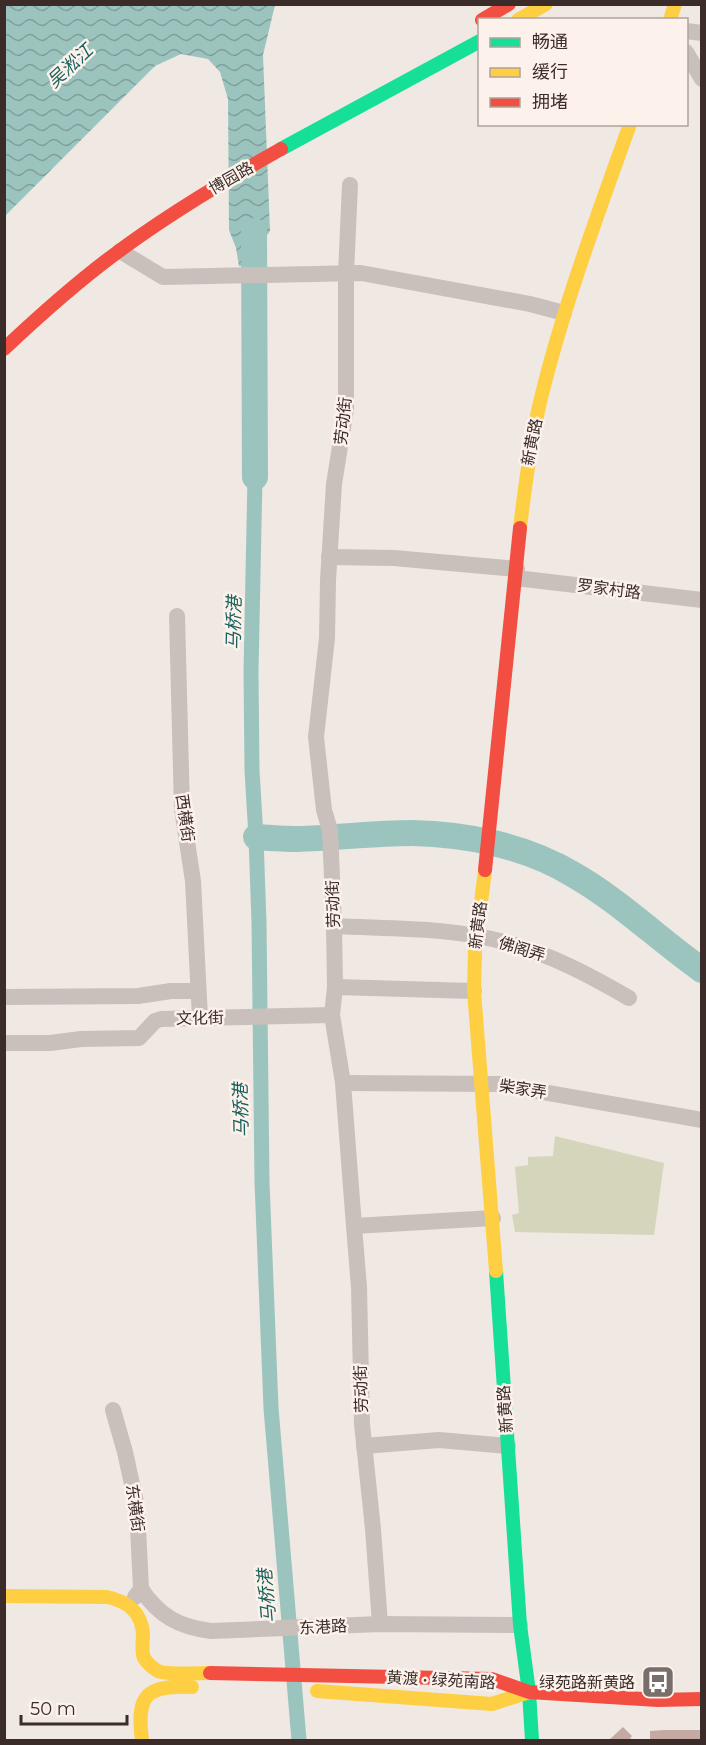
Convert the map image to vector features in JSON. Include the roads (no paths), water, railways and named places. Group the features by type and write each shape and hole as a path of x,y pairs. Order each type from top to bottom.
{"street":[{"path":"485,18 509,4"},
{"path":"522,18 546,4"},
{"name":"博园路","path":"4,349 84,278 149,229 209,190 296,140 478,42"},
{"path":"688,54 702,79"},
{"name":"新黄路","path":"532,1740 529,1692 520,1625 493,1218 474,991 476,937 490,829 526,473 532,437 564,313 629,126"},
{"name":"劳动街","path":"350,185 346,273 346,409 334,483 327,644 316,737 324,810 330,837 335,987 332,1015 343,1083 358,1287 364,1446 380,1624"},
{"path":"120,251 163,277 346,273 375,275 530,304 564,313"},
{"name":"罗家村路","path":"329,557 394,558 702,600"},
{"name":"西横街","path":"177,616 182,809 193,880 201,1018"},
{"name":"佛阁弄","path":"334,926 412,929 506,942 551,957 593,977 629,998"},
{"path":"335,987 474,991"},
{"path":"4,997 138,996 198,992"},
{"name":"文化街","path":"4,1043 139,1038 155,1021 161,1019 332,1015"},
{"name":"柴家弄","path":"343,1083 481,1083 523,1088 702,1120"},
{"path":"354,1226 493,1218"},
{"name":"东横街","path":"113,1410 137,1507 141,1589"},
{"path":"364,1446 439,1440 508,1446"},
{"path":"4,1596 107,1597 130,1605 141,1589"},
{"name":"东港路","path":"141,1589 154,1606 179,1624 197,1629 237,1631 380,1624 520,1625"},
{"name":"黄渡 • 绿苑南路","path":"130,1605 141,1622 143,1655 149,1665 160,1671 492,1679 529,1692"},
{"path":"142,1740 141,1707 157,1689 176,1686 209,1688"},
{"name":"黄渡 • 绿苑南路","path":"299,1691 334,1691 492,1704 529,1692"},
{"path":"529,1692 658,1700 702,1700"}],"water":[{"name":"吴淞江","path":"5,5 275,5 263,55 270,231 265,238 263,266 239,266 236,248 229,230 228,99 220,72 208,59 181,54 155,66 5,216"}],"waterway":[{"path":"254,231 255,477"},
{"name":"马桥港","path":"255,477 251,672 252,770 259,923 262,1182 271,1408 299,1740"},
{"path":"256,837 297,839 412,833 475,839 516,849 556,865 591,886 702,970"}],"place":[{"name":"绿苑路新黄路","path":"658,1682"}]}
